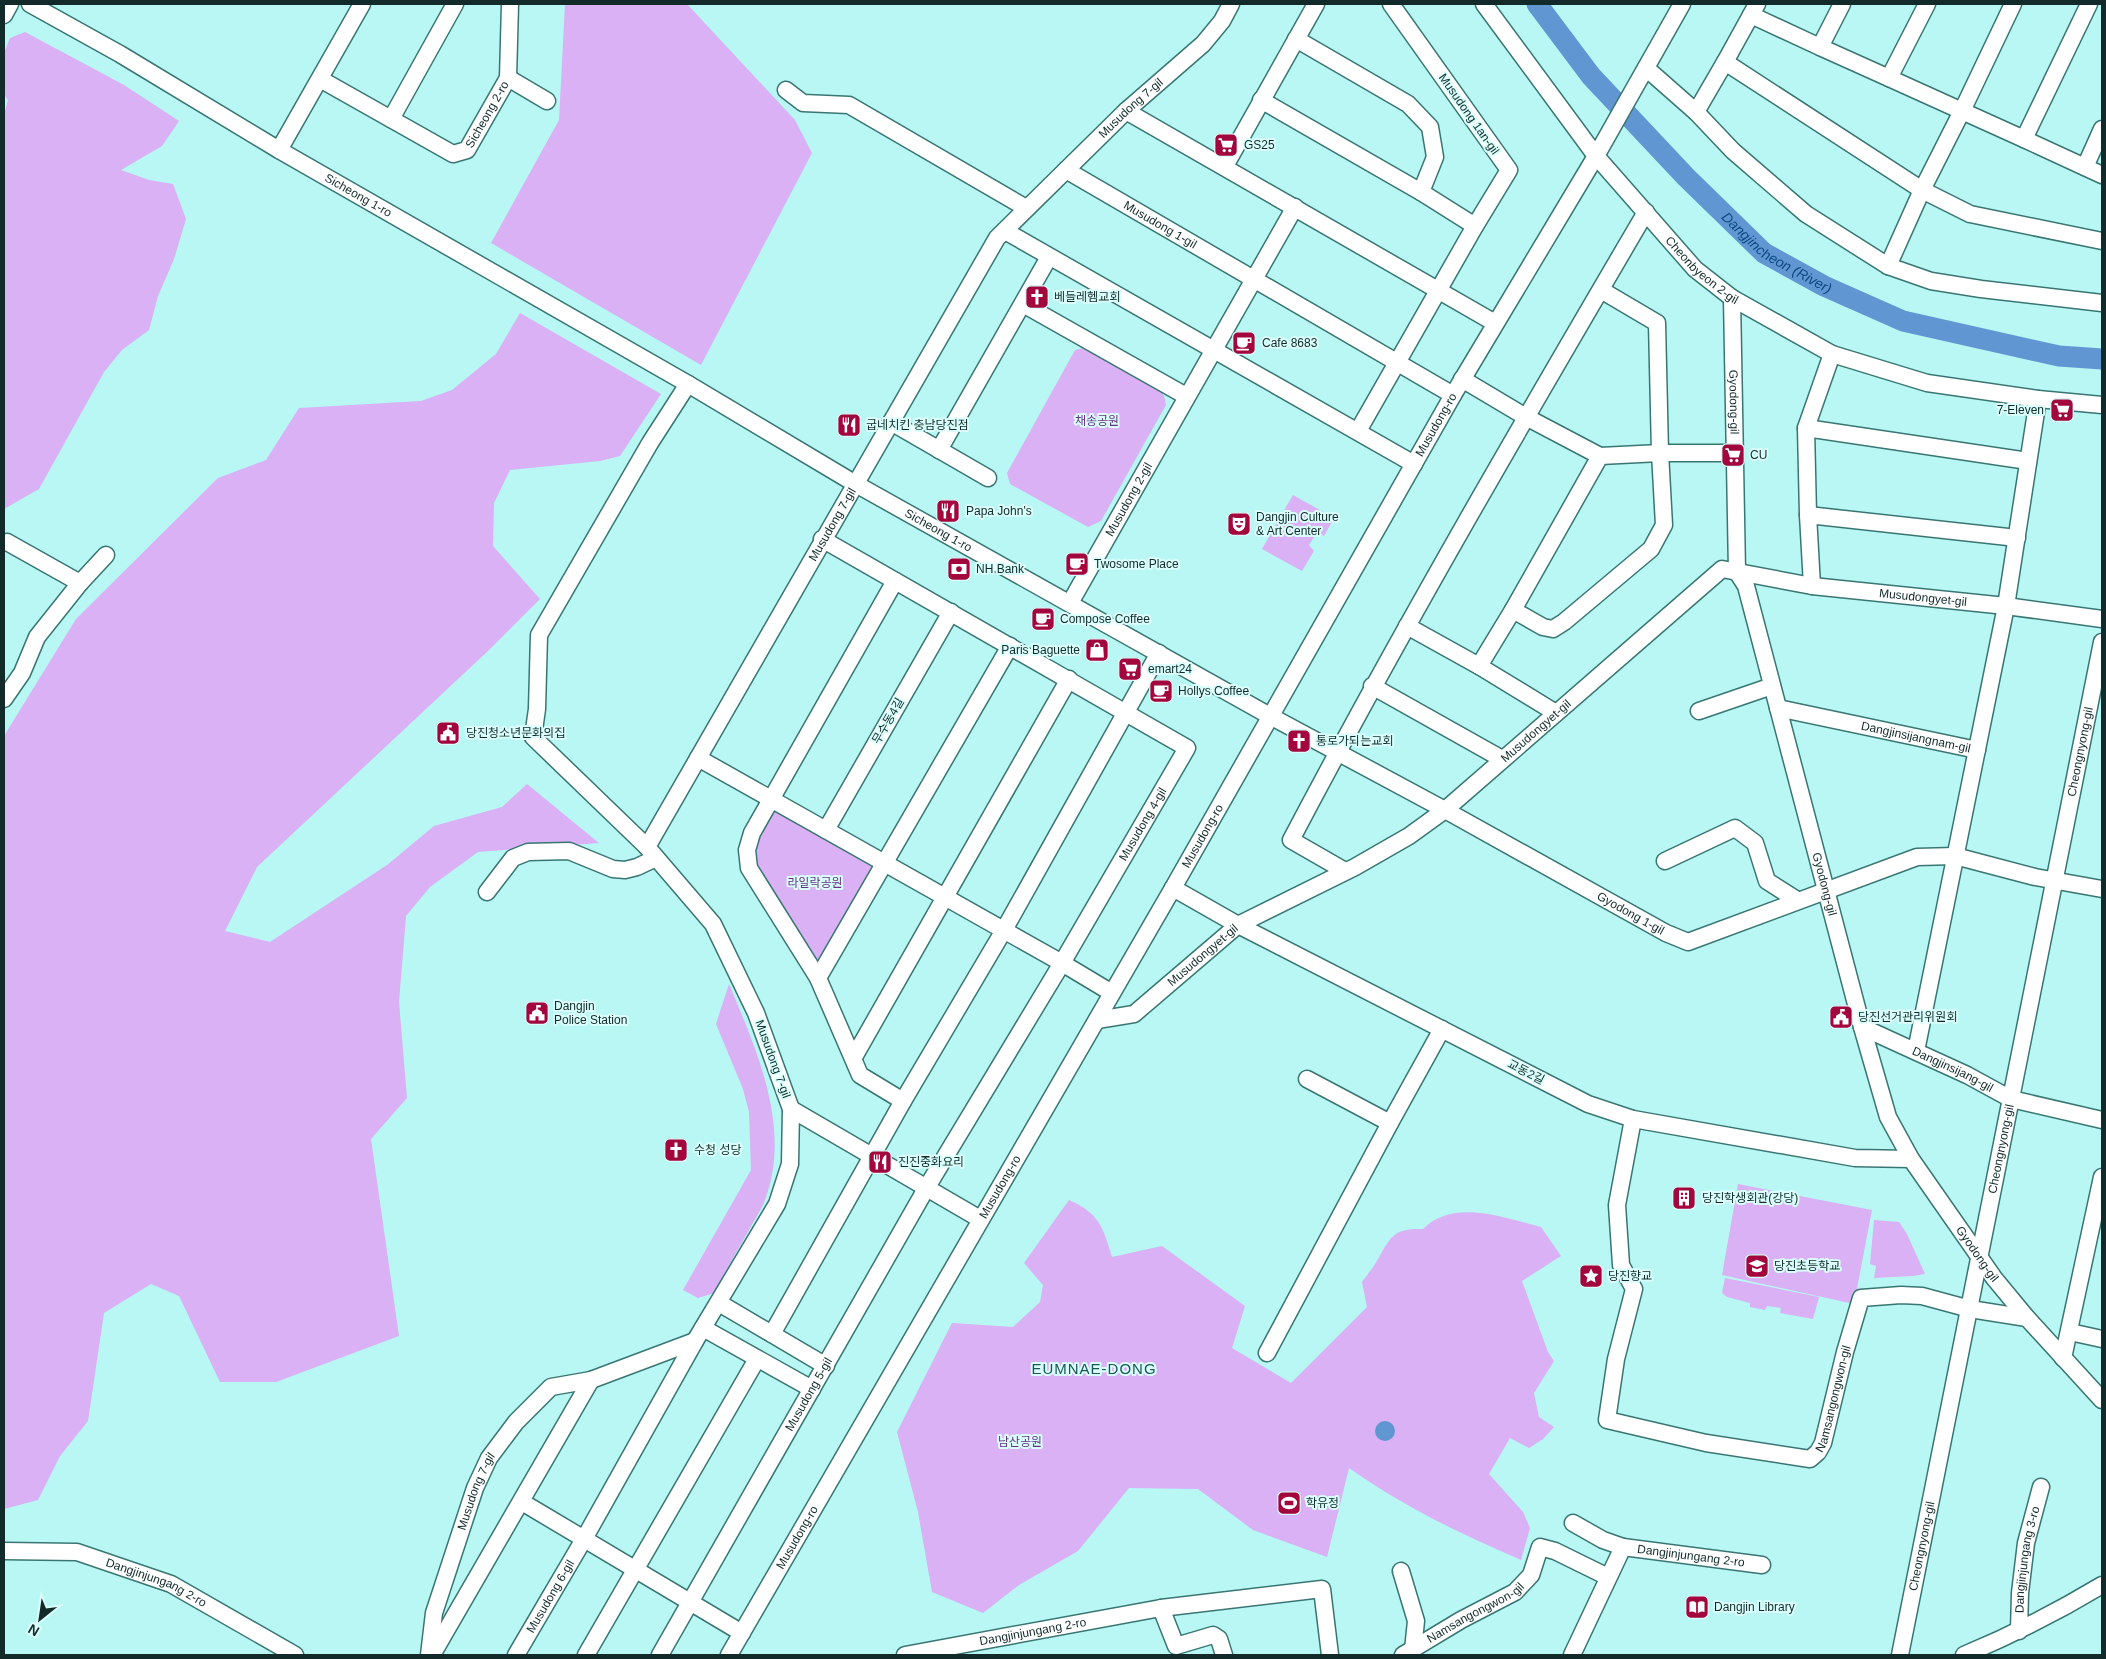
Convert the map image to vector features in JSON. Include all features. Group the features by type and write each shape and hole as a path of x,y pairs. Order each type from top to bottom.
{"street":[{"path":"4,14 10,4"},
{"name":"Sicheong 1-ro","path":"30,4 120,54 279,150 688,384 854,483 1070,602 1270,716"},
{"path":"279,150 362,4"},
{"path":"391,119 456,4"},
{"name":"Sicheong 2-ro","path":"320,79 453,154 467,150 508,78 510,4"},
{"name":"Musudong 7-gil","path":"651,852 698,758 854,483 997,238 1126,110 1203,44 1222,21 1231,4"},
{"path":"1225,166 1316,4"},
{"name":"Musudong 1an-gil","path":"1391,4 1510,170 1475,226 1439,290"},
{"name":"Cheonbyeon 2-gil","path":"1484,4 1596,156 1695,269 1732,298 1832,354 1928,383 2038,399 2102,405"},
{"path":"1682,4 1643,72 1696,112 1733,151 1806,214 1888,266 1932,281 1981,289 2102,303"},
{"path":"1820,47 1842,4"},
{"path":"1890,78 1927,4"},
{"path":"1888,266 1922,190 2013,4"},
{"path":"2024,140 2089,4"},
{"path":"1696,112 1754,9 1820,47 2102,175"},
{"path":"1296,39 1408,104 1430,127 1436,157 1421,192"},
{"path":"1725,62 1922,190 1970,214 2102,241"},
{"name":"Musudong-ro","path":"729,1655 1173,888 1453,394 1607,138 1643,72"},
{"path":"508,78 546,101"},
{"path":"786,90 803,103 849,105 1026,208"},
{"path":"1261,100 1421,192 1475,226"},
{"path":"1126,110 1495,323"},
{"path":"2085,167 2102,130"},
{"name":"Musudong 1-gil","path":"1066,170 1453,394"},
{"path":"1213,348 1295,207"},
{"path":"1345,871 1290,840 1372,686 1646,212"},
{"path":"1005,231 1414,464"},
{"path":"939,450 1050,257"},
{"path":"1358,431 1439,290"},
{"path":"1513,610 1543,627 1553,629 1564,622 1651,549 1664,525 1660,453 1657,323 1600,290"},
{"name":"Gyodong-gil","path":"1732,298 1737,572 1746,586 1862,1027 1888,1117 1911,1159 1979,1256 2027,1318 2102,1400"},
{"path":"1023,304 1186,396"},
{"name":"Musudong 2-gil","path":"1070,602 1213,348"},
{"path":"1812,586 1806,428 1832,354"},
{"path":"1462,379 1526,417 1600,456 1660,453 1734,453"},
{"name":"Musudong 7-gil","path":"584,1539 699,1334 777,1204 790,1164 791,1109 756,1013 713,924 651,852 532,737 537,709 539,635 650,443 688,384"},
{"path":"1977,750 2006,606 2038,399"},
{"path":"890,422 988,478"},
{"path":"1806,428 2028,461"},
{"path":"1479,666 1513,610 1600,456"},
{"path":"1808,515 2017,538"},
{"name":"Musudong 4-gil","path":"822,539 1187,748 928,1188"},
{"path":"7,542 80,583"},
{"path":"4,699 22,674 37,637 80,583 106,555"},
{"name":"Musudongyet-gil","path":"1097,1020 1134,1014 1238,925 1409,836 1445,810 1722,569 1812,586 2006,606 2102,619"},
{"path":"895,581 771,800 748,842 747,850 749,868 818,978 854,1057 860,1075 903,1101"},
{"name":"무수동4길","path":"826,830 951,612"},
{"path":"1407,626 1479,666 1556,713"},
{"name":"Cheongnyong-gil","path":"1900,1655 2102,642"},
{"path":"818,978 1010,646"},
{"path":"772,1334 903,1101 1004,930 1159,653"},
{"path":"854,1057 1069,679"},
{"path":"1372,686 1502,759"},
{"path":"1699,711 1772,686"},
{"name":"Dangjinsijangnam-gil","path":"1778,708 1977,750 1916,1051"},
{"path":"1270,716 1445,810"},
{"path":"698,758 1112,993"},
{"name":"Gyodong 1-gil","path":"1445,810 1666,933 1688,942 1796,900 1827,892"},
{"path":"1665,861 1735,828 1755,843 1767,881 1796,900"},
{"path":"487,892 513,858 528,852 569,851 613,869 625,870 637,867 651,852"},
{"path":"1827,892 1917,857 1955,856 2035,877 2102,889"},
{"name":"교동2길","path":"1173,888 1238,925 1588,1104 1633,1119 1855,1158 1911,1159"},
{"name":"Dangjinsijang-gil","path":"1862,1027 1916,1051 2011,1099 2102,1120"},
{"path":"1267,1353 1442,1029"},
{"path":"1307,1079 1390,1123"},
{"path":"791,1109 980,1220"},
{"name":"Namsangongwon-gil","path":"1633,1119 1617,1205 1621,1265 1634,1289 1616,1358 1607,1420 1706,1442 1810,1459 1818,1452 1823,1443 1844,1352 1861,1298 1901,1295 1922,1296 1970,1309"},
{"path":"2063,1358 2097,1232 2102,1177"},
{"name":"Musudong 5-gil","path":"691,1602 928,1188"},
{"path":"718,1303 826,1366"},
{"path":"1970,1309 2027,1318"},
{"path":"2070,1332 2102,1339"},
{"path":"699,1334 757,1358 812,1389"},
{"name":"Musudong 7-gil","path":"430,1655 434,1613 475,1488 489,1458 516,1422 551,1387 591,1380 699,1334"},
{"path":"586,1655 757,1358"},
{"name":"Musudong 7-gil","path":"430,1655 522,1502 591,1380"},
{"name":"Dangjinjungang 3-ro","path":"2020,1632 2020,1593 2026,1543 2041,1487"},
{"path":"522,1502 742,1633"},
{"path":"1573,1524 1603,1540 1623,1547"},
{"name":"Musudong 6-gil","path":"516,1655 584,1539"},
{"name":"Namsangongwon-gil","path":"1408,1652 1461,1620 1515,1592 1532,1575 1540,1547 1555,1551 1608,1577"},
{"name":"Dangjinjungang 2-ro","path":"1572,1655 1623,1547 1762,1565"},
{"name":"Dangjinjungang 2-ro","path":"4,1551 77,1552 171,1584 295,1655"},
{"path":"1401,1571 1416,1621 1408,1652"},
{"name":"Dangjinjungang 3-ro","path":"1964,1655 2020,1632 2062,1610 2102,1585"},
{"name":"Dangjinjungang 2-ro","path":"905,1655 1161,1608 1322,1589 1330,1655"},
{"path":"660,1655 691,1602"},
{"path":"1161,1608 1176,1646 1213,1635 1219,1640 1224,1655"}],"green space":[{"path":"565,4 687,4 795,120 812,153 701,365 491,243 559,120"},
{"path":"25,32 124,85 179,121 162,146 121,170 149,180 173,184 186,219 174,259 158,296 149,330 122,350 104,372 39,489 4,509 4,115 8,100 4,94 4,53 10,38"},
{"path":"520,313 661,394 620,456 600,461 510,470 494,503 493,546 540,599 488,651 257,867 225,931 270,942 387,865 434,826 502,807 527,784 599,843 478,852 430,887 406,916 399,1002 407,1098 371,1139 399,1336 276,1382 220,1382 179,1296 151,1284 104,1313 88,1421 60,1456 38,1500 4,1509 4,736 76,619 218,478 266,460 299,408 421,401 452,390 496,354"},
{"name":"채송공원","path":"1087,347 1161,391 1166,405 1101,521 1088,527 1010,484 1007,473 1075,350"},
{"path":"1293,495 1334,518 1324,536 1320,533 1316,534 1309,545 1314,551 1302,571 1262,549"},
{"name":"라일락공원","path":"777,809 872,863 874,870 818,968 751,867 751,841 766,813"},
{"path":"729,984 760,1063 768,1090 775,1145 772,1173 762,1208 714,1293 698,1298 683,1290 751,1170 749,1112 743,1089 716,1024"},
{"path":"1738,1184 1872,1210 1854,1304 1722,1275"},
{"name":"남산공원","path":"1069,1200 1087,1210 1098,1222 1106,1237 1112,1257 1162,1246 1245,1306 1232,1348 1291,1383 1367,1307 1362,1282 1375,1265 1386,1244 1394,1235 1406,1230 1423,1229 1435,1220 1449,1214 1464,1212 1496,1216 1541,1227 1561,1256 1522,1281 1548,1352 1554,1361 1534,1393 1539,1417 1554,1427 1543,1439 1529,1448 1510,1438 1489,1474 1523,1512 1530,1528 1521,1560 1433,1519 1349,1468 1327,1557 1253,1530 1198,1489 1129,1488 1078,1551 1019,1585 983,1613 932,1592 918,1512 897,1432 952,1323 1013,1327 1040,1302 1043,1285 1024,1263"},
{"path":"1874,1220 1899,1222 1907,1234 1925,1274 1874,1278 1876,1266 1870,1264"},
{"path":"1725,1278 1819,1297 1813,1319 1780,1313 1781,1308 1767,1306 1765,1310 1750,1307 1750,1303 1727,1297 1722,1293"}],"water":[{"path":"1385,1421 1392,1424 1395,1431 1392,1438 1385,1441 1378,1438 1375,1431 1378,1424"}],"waterway":[{"name":"Dangjincheon (River)","path":"1537,4 1591,76 1686,177 1764,253 1824,286 1903,321 2059,356 2102,359"}],"place":[{"name":"GS25","path":"1226,145"},
{"name":"베들레헴교회","path":"1037,297"},
{"name":"Cafe 8683","path":"1244,343"},
{"name":"7-Eleven","path":"2062,410"},
{"name":"굽네치킨 충남당진점","path":"849,425"},
{"name":"CU","path":"1733,455"},
{"name":"Papa John's","path":"948,511"},
{"name":"Dangjin Culture & Art Center","path":"1239,524"},
{"name":"Twosome Place","path":"1077,564"},
{"name":"NH Bank","path":"959,569"},
{"name":"Compose Coffee","path":"1043,619"},
{"name":"Paris Baguette","path":"1097,650"},
{"name":"emart24","path":"1130,669"},
{"name":"Hollys Coffee","path":"1161,691"},
{"name":"당진청소년문화의집","path":"448,733"},
{"name":"통로가되는교회","path":"1299,741"},
{"name":"Dangjin Police Station","path":"537,1013"},
{"name":"당진선거관리위원회","path":"1841,1017"},
{"name":"수청 성당","path":"676,1150"},
{"name":"진진중화요리","path":"880,1162"},
{"name":"당진학생회관(강당)","path":"1684,1198"},
{"name":"당진초등학교","path":"1757,1266"},
{"name":"당진향교","path":"1591,1276"},
{"name":"학유정","path":"1289,1503"},
{"name":"Dangjin Library","path":"1697,1607"}],"district":[{"name":"EUMNAE-DONG","path":"1094,1368"}]}
